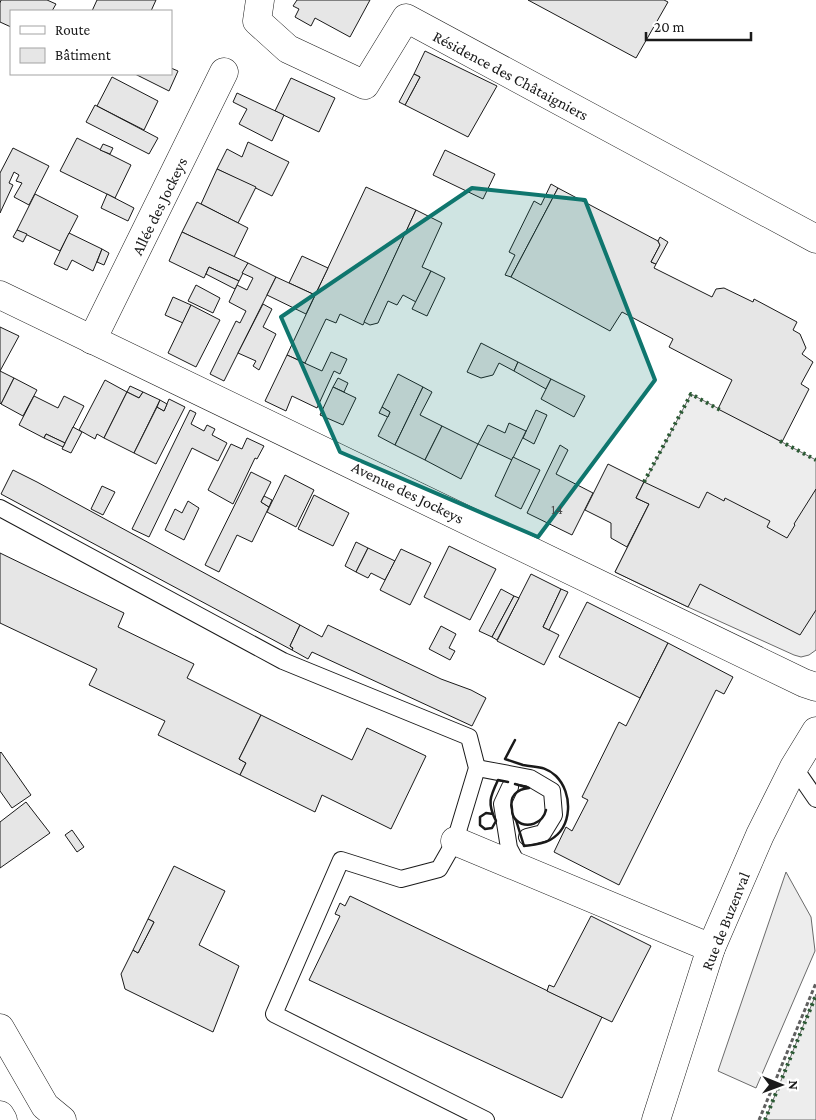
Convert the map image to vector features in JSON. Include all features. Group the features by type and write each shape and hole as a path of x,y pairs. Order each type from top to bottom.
{"street":[{"name":"Résidence des Châtaigniers","path":"260,0 257,21 288,49 365,85 406,18 816,239"},
{"name":"Allée des Jockeys","path":"92,340 224,72"},
{"name":"Avenue des Jockeys","path":"0,295 804,683 816,687"},
{"name":"Rue de Buzenval","path":"656,1120 712,948 760,836 794,768 816,731"},
{"path":"455,841 712,948"},
{"path":"0,1028 45,1106 62,1120"},
{"path":"0,1115 3,1120"}],"lane":[{"path":"0,508 283,661 470,737 477,768 455,841 439,869 401,879 341,860 274,1014 486,1120"},
{"path":"477,768 530,778 552,791 554,815 542,833 527,837"},
{"path":"794,768 816,799"},
{"path":"510,787 502,804 509,848 520,869"}],"path":[{"path":"759,1120 816,982"}],"highlighted area":[{"path":"472,188 585,200 655,380 538,537 340,452 281,317"}],"shaded area":[{"path":"691,394 816,460 816,650 809,655 801,657 794,655 615,572 649,505 643,485"},
{"path":"786,872 811,917 815,951 756,1088 718,1071"},
{"path":"816,994 816,1120 765,1120"}],"building":[{"path":"1,0 47,0 56,4 53,10 10,10 10,27 0,22"},
{"path":"97,0 156,0 151,10 92,10"},
{"path":"297,0 370,0 350,37 315,18 311,26 295,17 299,9 293,6"},
{"path":"528,0 664,0 668,2 636,58"},
{"path":"425,51 497,86 468,137 405,105 420,77 414,74"},
{"path":"172,68 178,71 169,91 137,75 172,75"},
{"path":"414,74 420,77 405,105 399,102"},
{"path":"112,77 158,101 144,130 97,106"},
{"path":"291,78 335,98 319,132 275,111"},
{"path":"237,93 284,115 272,141 239,124 247,109 233,102"},
{"path":"95,105 158,138 149,154 86,122"},
{"path":"77,138 131,165 115,198 60,171"},
{"path":"248,142 289,162 272,196 217,169 227,149 242,157"},
{"path":"103,144 113,148 110,154 100,150"},
{"path":"13,148 49,166 29,205 14,197 22,183 16,181 19,175 14,172 9,183 13,185 0,213 0,173"},
{"path":"445,150 495,174 483,199 433,175"},
{"path":"217,169 256,187 238,223 201,204"},
{"path":"551,184 558,188 511,277 505,275 515,255 509,252 534,201 541,205"},
{"path":"366,187 416,210 363,325 340,314 336,323 326,319 305,363 287,355"},
{"path":"558,188 658,241 660,245 651,262 656,264 654,268 712,297 716,289 724,288 753,302 754,299 797,322 793,330 800,334 806,348 802,354 813,362 801,384 809,389 782,442 718,409 732,380 669,347 673,339 622,312 610,331 511,277"},
{"path":"35,194 78,216 60,251 17,230"},
{"path":"107,194 134,208 128,221 101,208"},
{"path":"197,202 248,228 234,257 182,232"},
{"path":"416,210 442,223 422,267 431,271 416,302 403,295 397,305 388,301 378,323 370,325 364,322"},
{"path":"17,230 27,234 23,242 13,237"},
{"path":"182,232 248,263 239,281 209,267 204,278 169,261"},
{"path":"69,233 102,249 93,271 72,260 67,270 54,264"},
{"path":"660,237 668,242 656,264 651,262 660,245 658,241"},
{"path":"102,249 109,253 104,265 97,262"},
{"path":"302,256 328,268 315,295 289,283"},
{"path":"248,263 276,277 224,381 210,374 236,321 240,323 246,311 229,302 237,285 247,290 253,278 242,273"},
{"path":"209,267 239,281 235,289 206,274"},
{"path":"431,271 445,278 427,316 412,309"},
{"path":"276,277 315,295 306,314 267,295"},
{"path":"196,285 220,298 213,313 188,301"},
{"path":"173,297 191,305 183,323 165,315"},
{"path":"263,304 272,309 263,327 276,334 259,370 253,366 256,361 238,353"},
{"path":"191,305 220,320 196,367 168,353"},
{"path":"0,327 19,336 0,371"},
{"path":"481,343 518,362 514,371 499,363 493,375 481,378 467,372"},
{"path":"331,352 347,359 340,374 334,371 317,408 292,396 286,411 265,401 287,355 322,371"},
{"path":"518,362 551,379 546,389 514,371"},
{"path":"0,371 14,378 1,404 0,403"},
{"path":"398,374 423,387 395,445 378,436 390,412 382,407"},
{"path":"14,378 37,390 23,416 1,404"},
{"path":"338,378 348,383 344,392 333,387"},
{"path":"551,379 585,396 574,417 541,399"},
{"path":"105,380 127,392 104,438 97,434 95,439 79,430"},
{"path":"130,386 143,392 139,398 127,392"},
{"path":"333,387 356,398 343,425 320,415"},
{"path":"423,387 432,392 420,415 442,426 425,460 395,445"},
{"path":"127,392 139,398 143,392 160,400 134,453 104,438"},
{"path":"34,396 58,408 64,396 84,406 65,443 46,434 44,438 19,425"},
{"path":"169,399 185,407 156,464 134,453 157,407 164,411"},
{"path":"160,400 167,404 164,411 157,407"},
{"path":"382,407 390,412 388,417 379,413"},
{"path":"190,410 196,413 191,424 204,431 207,425 215,429 212,435 227,443 218,461 192,448 149,537 132,529"},
{"path":"536,410 547,415 534,444 523,438"},
{"path":"509,423 526,431 512,460 478,444 488,425 505,433"},
{"path":"442,426 478,444 461,479 425,460"},
{"path":"73,427 82,432 71,453 62,449"},
{"path":"46,434 65,443 63,447 44,438"},
{"path":"247,438 264,446 257,459 255,458 233,504 208,490 231,444 242,449"},
{"path":"560,445 568,450 556,474 593,493 572,535 527,513"},
{"path":"513,457 540,470 521,509 495,496"},
{"path":"608,464 644,482 636,498 649,504 627,547 611,538 611,523 585,510"},
{"path":"13,470 300,625 290,646 293,648 292,650 1,494"},
{"path":"251,472 271,482 261,502 269,507 252,542 237,535 219,572 205,565"},
{"path":"285,475 314,490 296,527 267,512"},
{"path":"644,482 699,508 707,492 724,501 725,498 770,521 767,527 787,538 816,489 816,610 800,635 700,584 688,607 615,572 649,504 636,498"},
{"path":"102,486 115,492 103,515 91,509"},
{"path":"314,495 349,513 333,546 298,529"},
{"path":"264,496 272,500 269,507 261,502"},
{"path":"188,501 199,508 184,540 165,530 175,509 182,513"},
{"path":"356,542 368,548 356,572 345,566"},
{"path":"449,546 496,569 470,620 424,597"},
{"path":"368,548 395,561 385,580 371,573 368,578 356,572"},
{"path":"401,549 431,563 410,605 380,590"},
{"path":"0,553 124,613 118,627 194,664 187,678 261,715 239,759 246,763 240,775 158,735 165,721 89,685 97,669 0,623"},
{"path":"531,574 561,589 543,627 559,635 544,665 497,641"},
{"path":"501,589 514,596 492,637 479,631"},
{"path":"561,589 568,592 549,630 543,627"},
{"path":"514,596 519,598 497,640 492,637"},
{"path":"587,602 668,643 640,698 559,657"},
{"path":"300,625 322,637 328,625 441,679 471,690 486,698 472,726 312,652 308,659 292,650 293,648 290,646"},
{"path":"441,626 456,634 449,648 455,651 450,660 429,649"},
{"path":"668,643 733,677 724,694 716,690 619,885 554,852 566,827 572,831 588,800 582,797 619,722 626,726"},
{"path":"261,715 352,760 367,728 426,756 391,829 322,795 315,812 240,775 246,763 239,759"},
{"path":"1,752 31,795 12,808 0,791"},
{"path":"26,802 50,833 0,868 0,822"},
{"path":"72,830 84,847 77,852 65,835"},
{"path":"174,866 225,891 199,945 239,966 213,1032 125,989 121,974 133,950 138,953 154,922 148,919"},
{"path":"350,896 602,1017 562,1098 309,980 340,916 335,914 340,903 345,906"},
{"path":"591,916 651,946 612,1022 547,991 549,985 554,987"},
{"path":"148,919 154,922 138,953 133,950"}],"hedge":[{"path":"644,482 691,394 720,410"},
{"path":"780,441 816,460"},
{"path":"765,1120 816,995"}],"wall":[{"path":"515,740 505,759 523,765 544,768 552,772 562,783 568,800 568,810 563,827 558,834 543,843 524,846 516,820"},
{"path":"493,814 486,813 480,817 480,825 485,829 492,828 496,821 491,809 493,791 498,780 508,782"},
{"path":"515,784 529,788 521,790 513,797 511,804 512,812 516,820 520,823 534,824 542,818 546,810"}]}
